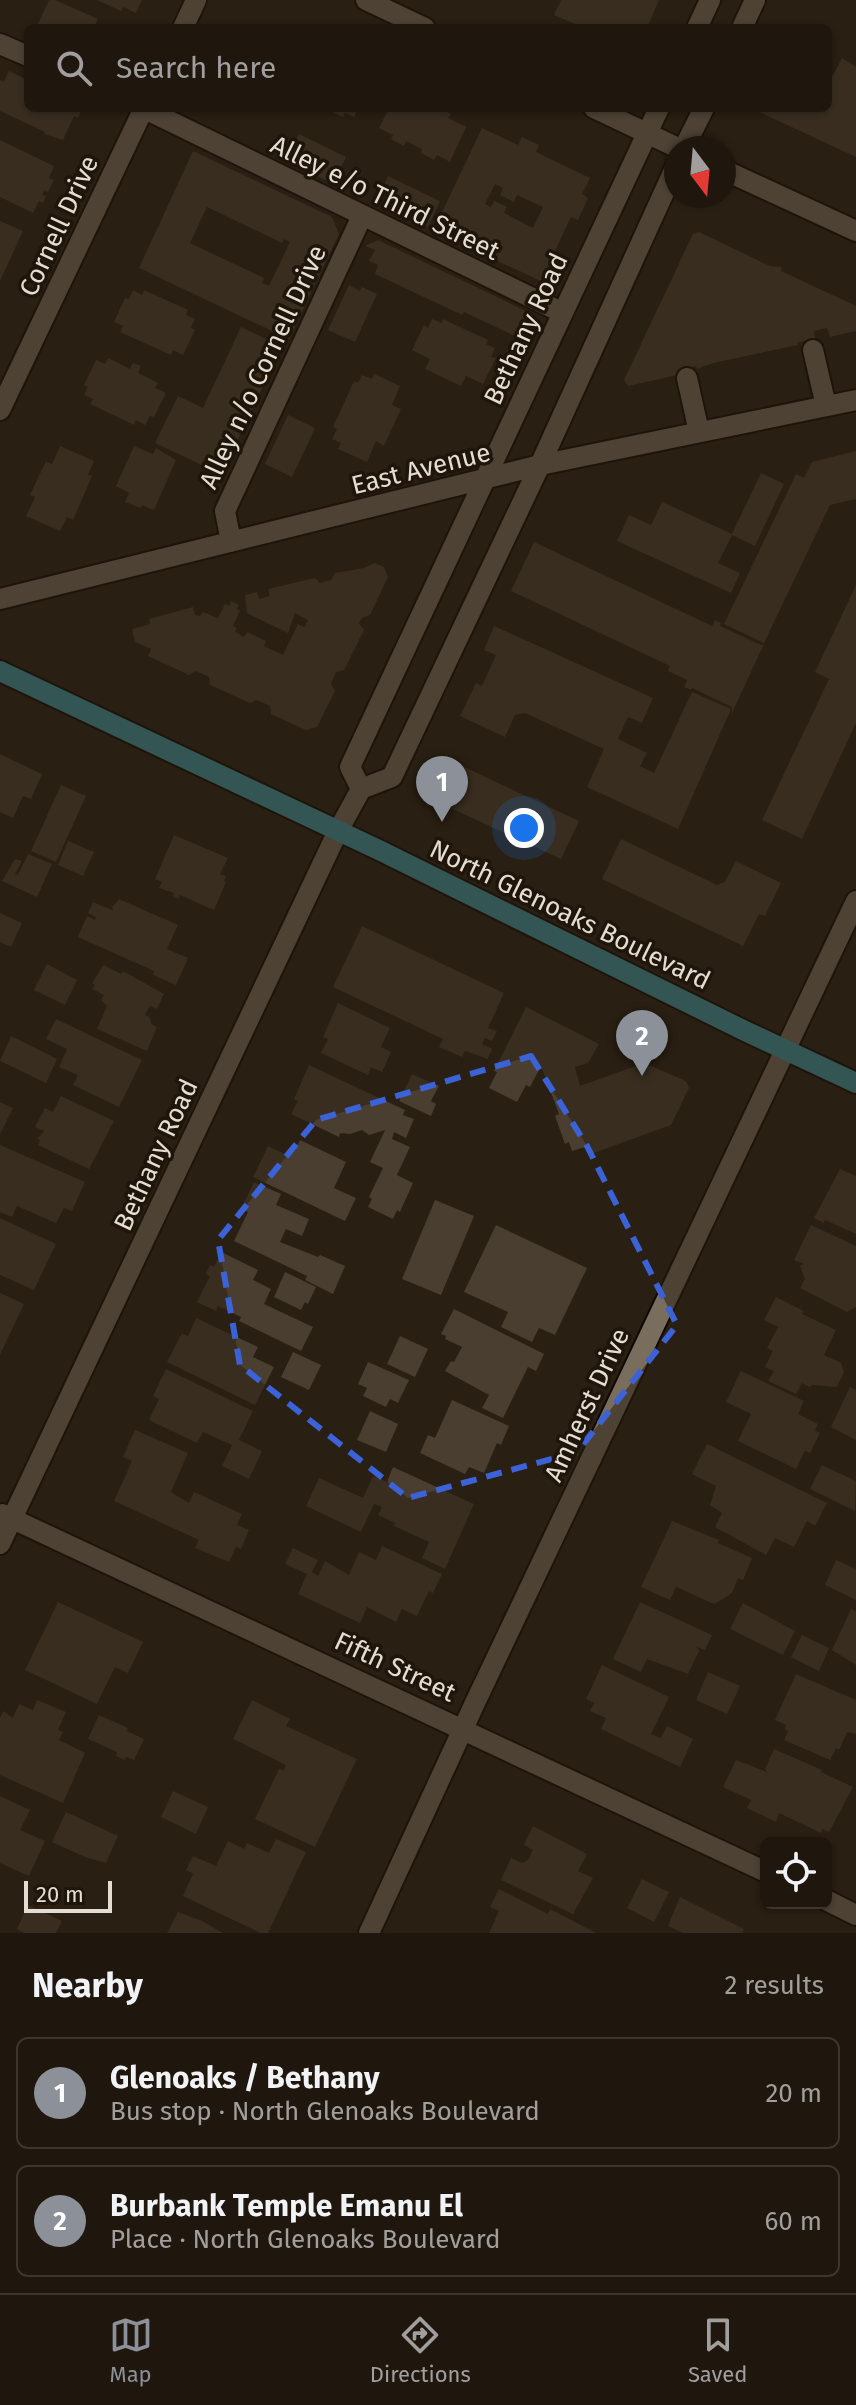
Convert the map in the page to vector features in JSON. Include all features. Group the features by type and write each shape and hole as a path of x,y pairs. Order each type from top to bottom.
{"main road":[{"name":"North Glenoaks Boulevard","path":"0,671 338,831 856,1083"}],"street":[{"path":"185,24 196,0"},
{"path":"366,0 417,24"},
{"path":"699,24 710,0"},
{"path":"744,24 755,0"},
{"path":"0,44 24,54"},
{"name":"Cornell Drive","path":"0,410 142,112"},
{"name":"Alley e/o Third Street","path":"152,112 561,312"},
{"path":"602,112 664,141"},
{"name":"Bethany Road","path":"0,1544 6,1516 361,789 350,767 657,112"},
{"path":"690,136 702,112"},
{"path":"736,176 856,231"},
{"path":"361,789 392,777 540,465 664,192"},
{"name":"Alley n/o Cornell Drive","path":"231,542 225,511 362,216"},
{"path":"813,350 826,406"},
{"path":"687,378 699,432"},
{"name":"East Avenue","path":"0,599 540,465 856,400"},
{"name":"Amherst Drive","path":"369,1933 463,1728 856,901"},
{"name":"Fifth Street","path":"6,1516 760,1869"},
{"path":"832,1903 856,1915"}],"highlighted area":[{"path":"531,1056 587,1146 677,1325 577,1452 408,1498 240,1365 218,1240 316,1120"}],"building":[{"path":"49,0 98,19 96,24 38,24"},
{"path":"97,0 142,0 136,13 123,7 121,11"},
{"path":"561,0 659,0 649,24 575,24 554,15"},
{"path":"842,58 856,67 856,157 759,112 832,112 832,77"},
{"path":"9,71 24,78 24,112 80,112 78,118 74,116 63,140 44,134 0,111 0,80 4,81"},
{"path":"332,112 356,112 354,117 345,113 343,117"},
{"path":"387,112 447,112 451,114 448,118 466,127 450,162 437,155 434,160 406,141 404,146 391,139 393,135 379,128"},
{"path":"482,128 518,145 522,137 539,145 536,152 590,178 582,194 588,198 578,220 571,217 541,281 433,231","holes":["495,184 503,188 500,195 514,202 517,195 543,207 533,228 504,213 507,207 494,201 491,207 485,204"]},
{"path":"299,134 346,157 333,184 286,161"},
{"path":"0,140 54,166 49,178 54,180 48,192 44,191 42,195 46,196 43,203 39,201 33,213 0,197"},
{"path":"193,151 332,217 339,234 289,339 139,268","holes":["207,207 282,243 284,239 290,242 269,286 262,283 264,278 190,243"]},
{"path":"388,176 440,201 428,227 382,206 387,195 381,191"},
{"path":"0,221 23,231 0,281"},
{"path":"699,232 770,266 782,267 781,271 856,306 856,331 830,337 827,328 814,331 815,338 798,345 697,369 696,366 681,370 682,374 628,386 624,380 693,234"},
{"path":"378,240 528,312 517,337 375,274 378,265 369,261 375,250 365,246"},
{"path":"349,285 377,294 355,342 328,330"},
{"path":"133,290 142,295 144,290 188,310 186,315 195,319 191,328 195,330 183,355 173,350 171,355 120,332 123,326 114,322 125,298 129,299"},
{"path":"432,319 441,323 443,319 488,340 486,344 495,348 491,357 496,358 483,384 466,376 461,386 425,369 430,359 412,350 424,325 428,328"},
{"path":"241,327 282,347 221,474 155,443 178,396 203,408"},
{"path":"108,358 130,369 133,363 141,366 138,373 158,383 155,388 166,393 154,417 150,416 145,425 136,420 134,425 90,404 93,399 84,395 88,387 84,385 96,360 105,364"},
{"path":"374,374 400,386 392,405 401,409 384,446 376,441 367,462 338,449 341,443 332,439 337,429 333,427 354,381 358,383 362,375 372,379"},
{"path":"288,415 315,428 292,477 265,464"},
{"path":"60,446 94,461 88,475 92,476 73,520 67,517 60,531 26,516 35,497 30,495 46,461 52,464"},
{"path":"134,446 153,454 156,448 176,460 154,510 125,502 129,493 116,486"},
{"path":"856,451 856,499 830,505 764,643 724,624 796,474 804,478 812,462"},
{"path":"761,473 784,484 755,546 732,535 718,563 740,573 731,593 617,541 629,515 651,525 662,502 732,534"},
{"path":"534,542 712,626 715,620 721,623 720,626 764,644 732,713 732,707 684,687 687,680 668,671 670,666 511,591"},
{"path":"375,563 384,567 388,577 370,615 359,623 364,630 344,670 336,672 331,684 335,691 317,727 306,730 271,714 270,706 257,700 250,703 210,685 209,677 196,671 189,675 148,656 151,649 135,642 132,629 150,624 149,619 193,607 195,615 200,616 203,612 218,618 225,604 229,606 231,601 239,605 237,609 240,611 233,626 237,628 235,632 244,637 247,632 266,641 264,646 283,655 298,624 304,627 308,620 295,613 288,633 247,613 245,595 257,592 259,599 270,596 268,589 315,578 320,583 331,580 335,573"},
{"path":"856,585 856,723 802,839 762,820 829,679 815,672"},
{"path":"494,626 653,698 642,723 628,717 618,739 647,753 640,766 654,773 692,692 731,709 678,829 587,787 604,749 525,713 515,715 505,737 460,716 476,683 482,686 496,655 484,650"},
{"path":"0,754 42,774 31,799 23,796 13,818 0,812"},
{"path":"447,759 579,821 561,859 429,798"},
{"path":"61,785 86,796 56,862 31,851"},
{"path":"174,835 228,858 220,874 226,876 226,882 214,910 180,895 178,899 173,896 174,893 159,888 162,882 155,879"},
{"path":"621,839 717,885 725,882 736,861 781,883 765,916 759,914 743,946 602,879"},
{"path":"68,841 94,852 83,876 58,865"},
{"path":"28,854 52,864 37,897 2,881 15,859 22,861 15,874 18,875"},
{"path":"119,899 178,925 167,949 188,958 176,985 153,975 154,971 78,937 87,916 95,920 96,917 88,913 93,902 114,911 112,907"},
{"path":"0,913 22,923 11,947 0,942"},
{"path":"362,926 504,993 488,1028 497,1031 492,1041 485,1038 482,1044 492,1049 488,1059 465,1051 462,1057 439,1047 443,1039 333,987"},
{"path":"47,964 77,980 65,1005 34,990"},
{"path":"104,965 121,974 123,971 164,994 157,1009 150,1006 145,1015 157,1027 147,1051 97,1029 107,1006 101,1000 104,995 92,989 95,985 92,983"},
{"path":"338,1003 390,1028 381,1047 391,1052 382,1072 371,1067 368,1075 321,1053 328,1039 323,1037"},
{"path":"526,1007 599,1044 588,1063 575,1067 580,1086 644,1063 686,1081 689,1088 671,1125 591,1154 588,1146 572,1151 569,1142 565,1144 555,1116 559,1114 541,1066 530,1087 526,1085 517,1102 489,1088 497,1072 494,1071"},
{"path":"56,1019 142,1060 119,1107 73,1085 78,1075 59,1067 67,1049 46,1039"},
{"path":"11,1036 57,1059 46,1083 0,1061"},
{"path":"309,1065 405,1110 403,1115 414,1119 406,1138 394,1132 392,1139 410,1147 397,1175 413,1183 400,1212 397,1210 393,1219 368,1207 372,1199 369,1197 383,1168 370,1162 385,1130 369,1135 362,1130 340,1133 339,1137 291,1114"},
{"path":"412,1074 439,1086 431,1101 436,1104 431,1116 399,1101"},
{"path":"61,1096 114,1121 89,1169 38,1145 40,1140 37,1139 44,1131 35,1127 45,1108 53,1112"},
{"path":"0,1102 13,1108 0,1134"},
{"path":"300,1140 346,1162 334,1188 356,1198 345,1221 253,1177 268,1146 287,1155 290,1149 295,1151"},
{"path":"0,1145 85,1182 72,1211 64,1208 56,1223 17,1206 12,1217 0,1212"},
{"path":"840,1169 856,1176 856,1234 814,1218"},
{"path":"254,1182 281,1194 276,1205 309,1219 302,1236 286,1229 280,1242 345,1266 333,1294 305,1280 307,1276 234,1241 248,1212 241,1209"},
{"path":"435,1200 474,1216 441,1295 402,1279"},
{"path":"0,1218 56,1244 34,1290 0,1275"},
{"path":"496,1225 587,1268 555,1335 539,1328 532,1342 501,1327 508,1312 464,1292"},
{"path":"811,1225 856,1246 856,1307 847,1312 800,1288 805,1279 800,1266 804,1264 794,1260"},
{"path":"221,1252 258,1270 253,1280 271,1289 264,1304 313,1327 301,1351 239,1321 241,1317 218,1306 216,1311 197,1302 210,1276 206,1274 210,1265 214,1267"},
{"path":"285,1272 316,1287 308,1304 305,1302 301,1310 274,1297"},
{"path":"0,1293 24,1304 0,1355"},
{"path":"776,1297 836,1330 824,1355 841,1363 844,1372 837,1387 810,1387 802,1383 796,1394 768,1381 774,1371 765,1367 773,1351 767,1348 778,1327 764,1320"},
{"path":"454,1309 544,1354 536,1371 528,1367 503,1418 482,1408 489,1395 445,1371 462,1347 441,1334"},
{"path":"196,1318 258,1347 253,1357 274,1367 255,1405 167,1362 182,1333 188,1336"},
{"path":"400,1336 428,1349 415,1377 387,1364"},
{"path":"293,1352 321,1365 309,1390 281,1377"},
{"path":"368,1362 409,1380 398,1403 390,1399 386,1407 363,1396 367,1388 358,1384"},
{"path":"166,1369 253,1411 239,1440 262,1451 249,1479 222,1466 232,1445 203,1432 197,1443 149,1420 159,1399 153,1396"},
{"path":"741,1371 804,1401 798,1414 818,1424 815,1430 820,1433 810,1453 805,1451 796,1469 738,1441 751,1414 726,1402"},
{"path":"850,1387 856,1390 856,1440 831,1427"},
{"path":"452,1400 509,1426 501,1445 497,1443 484,1473 469,1467 465,1474 420,1453 428,1435 435,1438"},
{"path":"370,1411 398,1424 386,1452 357,1440"},
{"path":"135,1430 188,1453 171,1492 189,1503 194,1492 242,1514 237,1525 249,1530 241,1549 236,1547 229,1562 195,1548 199,1540 114,1501 132,1461 123,1457"},
{"path":"707,1444 827,1503 815,1526 807,1521 794,1547 775,1538 766,1555 715,1527 722,1513 710,1505 716,1486 692,1474"},
{"path":"822,1465 856,1481 855,1511 810,1489"},
{"path":"393,1467 474,1504 445,1569 422,1558 429,1542 378,1515 382,1507 374,1504 361,1532 306,1506 319,1478 363,1498 373,1476 387,1482"},
{"path":"672,1521 719,1540 718,1543 752,1558 743,1580 738,1578 732,1593 714,1604 676,1587 670,1600 641,1587"},
{"path":"382,1546 442,1574 433,1593 429,1591 417,1616 402,1609 396,1622 367,1607 360,1623 298,1594 307,1574 285,1564 293,1548 318,1560 312,1572 318,1576 325,1561 349,1575 359,1552 376,1560"},
{"path":"836,1560 856,1569 856,1600 825,1585"},
{"path":"58,1602 143,1642 128,1673 115,1667 97,1704 25,1670"},
{"path":"640,1602 712,1635 705,1650 697,1647 699,1651 688,1674 647,1659 641,1672 613,1659"},
{"path":"743,1603 795,1631 783,1655 730,1629"},
{"path":"851,1609 856,1611 856,1665 832,1650"},
{"path":"802,1635 829,1648 819,1671 791,1657"},
{"path":"602,1665 669,1697 651,1734 661,1738 667,1726 693,1739 680,1767 601,1729 606,1718 590,1711 594,1703 586,1699"},
{"path":"708,1672 740,1686 727,1714 696,1700"},
{"path":"796,1674 856,1700 856,1734 847,1732 839,1750 836,1748 830,1760 784,1740 788,1731 786,1725 775,1720"},
{"path":"37,1700 66,1712 58,1730 63,1732 59,1740 85,1753 63,1803 0,1775 0,1718 3,1711 13,1718 19,1704 33,1710"},
{"path":"252,1700 290,1719 286,1726 357,1759 315,1847 255,1819 279,1769 283,1771 286,1765 233,1739"},
{"path":"99,1715 144,1739 134,1760 116,1756 117,1752 88,1739"},
{"path":"774,1749 853,1787 829,1832 823,1829 821,1833 779,1813 776,1822 747,1808 751,1800 723,1787 736,1760 767,1772 765,1769"},
{"path":"173,1791 208,1807 196,1834 161,1817"},
{"path":"0,1796 30,1810 20,1830 45,1841 29,1876 0,1863"},
{"path":"66,1812 118,1836 106,1863 52,1842"},
{"path":"533,1826 587,1854 578,1871 593,1878 573,1914 501,1880 511,1858 522,1863 528,1860 533,1850 524,1845"},
{"path":"276,1839 306,1852 268,1933 261,1933 183,1896 193,1874 186,1870 193,1856 216,1866 228,1841 244,1849 247,1843 269,1853"},
{"path":"642,1879 669,1892 654,1922 627,1908"},
{"path":"499,1889 548,1914 550,1909 596,1933 489,1933 499,1911 490,1907"},
{"path":"680,1897 744,1929 743,1933 683,1933 668,1926"},
{"path":"28,1905 62,1921 56,1933 24,1933 17,1929"},
{"path":"178,1912 202,1921 223,1933 167,1933"}],"place":[{"name":"Glenoaks / Bethany","path":"442,822"},
{"name":"Burbank Temple Emanu El","path":"642,1076"}]}
